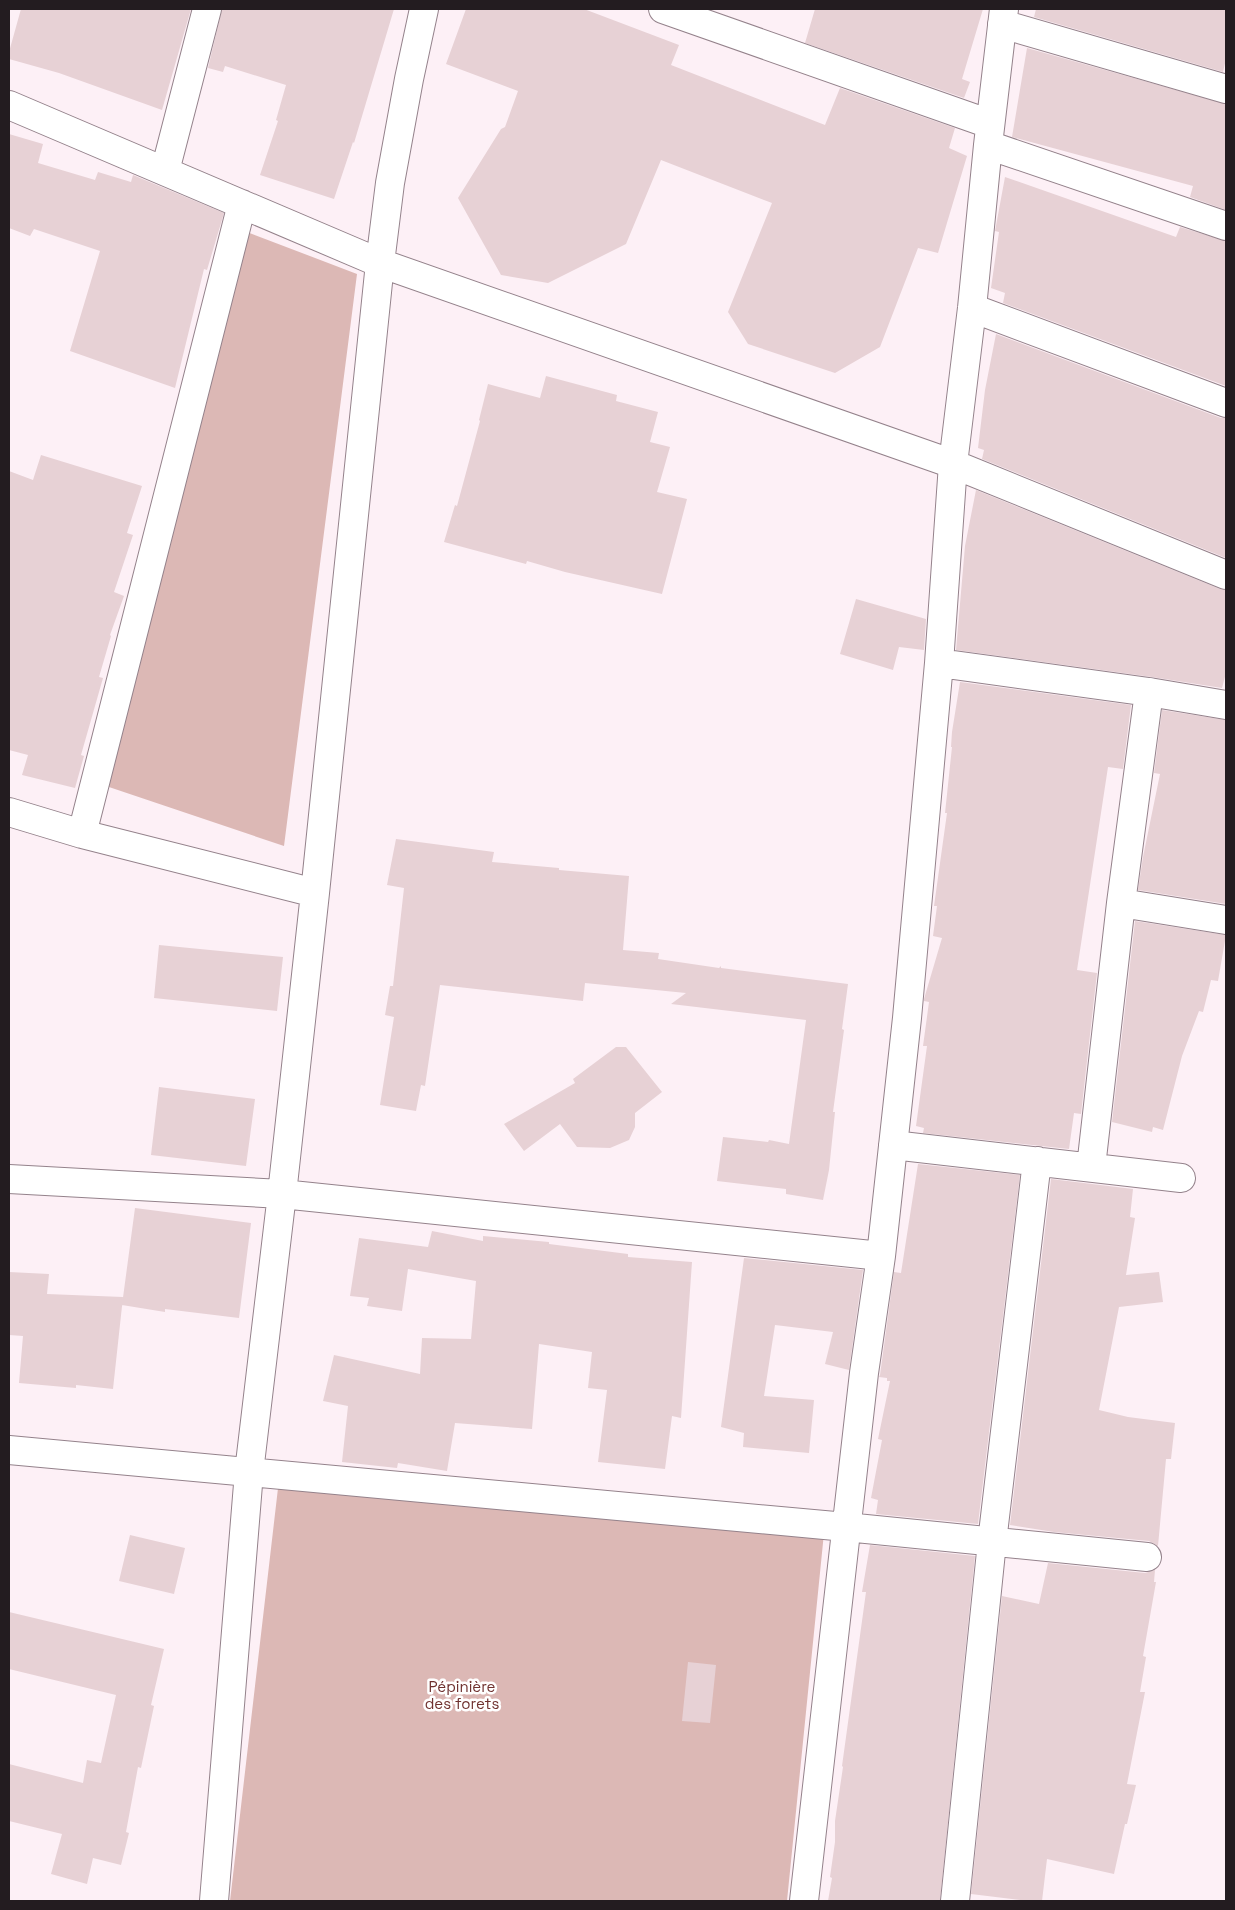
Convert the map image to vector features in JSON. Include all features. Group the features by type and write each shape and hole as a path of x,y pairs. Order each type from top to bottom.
{"street":[{"path":"165,171 208,9"},
{"path":"214,1901 249,1472 315,893 380,263 390,183 424,9"},
{"path":"663,9 1226,226"},
{"path":"804,1901 864,1373 881,1256 908,1018 939,663 953,464 972,308 1003,16 1226,89"},
{"path":"9,105 380,263 953,464 1226,575"},
{"path":"82,834 242,204"},
{"path":"972,308 1226,403"},
{"path":"939,663 1149,692 1226,705"},
{"path":"1091,1168 1121,903 1149,692"},
{"path":"9,812 82,834 315,893"},
{"path":"1121,903 1226,920"},
{"path":"893,1145 1181,1178"},
{"path":"955,1901 992,1542 1036,1161"},
{"path":"9,1179 282,1194 881,1256"},
{"path":"9,1450 846,1527 1147,1557"}],"green space":[{"path":"247,232 357,274 284,846 103,785"},
{"name":"Pépinière des forets","path":"280,1471 825,1523 787,1901 230,1901"}],"building":[{"path":"21,9 191,9 162,110 59,73 9,59 9,52"},
{"path":"222,9 394,9 354,143 334,199 260,175 278,121 276,120 286,85 225,66 223,72 208,68"},
{"path":"466,9 584,9 679,45 671,65 825,125 840,88 955,128 949,148 967,156 938,253 918,248 880,347 835,373 748,344 728,312 772,203 661,160 626,244 548,283 501,275 458,198 501,129 505,127 518,91 446,64"},
{"path":"815,9 983,9 962,79 970,82 964,98 805,43"},
{"path":"1036,9 1226,9 1226,59 1223,72 1034,17"},
{"path":"1027,48 1226,104 1226,210 1190,197 1193,186 1012,137"},
{"path":"9,134 43,144 38,163 95,180 98,172 131,182 133,175 224,213 207,270 204,269 175,388 70,351 100,251 34,229 30,236 9,228"},
{"path":"1005,177 1176,237 1180,227 1226,241 1226,386 1003,303 1005,293 991,288 999,232 995,231"},
{"path":"996,334 1221,418 1226,418 1226,558 982,459 984,450 978,448 985,390"},
{"path":"546,376 617,395 616,401 658,412 650,442 670,447 657,492 687,499 662,594 565,572 527,561 526,564 444,542 455,505 457,506 488,384 540,398"},
{"path":"41,455 142,486 127,533 133,535 114,592 124,596 110,635 99,677 103,678 81,755 84,756 75,788 22,775 28,755 9,750 9,471 33,480"},
{"path":"976,490 1226,590 1226,673 1222,688 956,650 965,546"},
{"path":"856,599 926,619 924,650 899,647 893,670 840,654"},
{"path":"960,682 1131,705 1123,769 1108,767 1077,970 1097,973 1081,1114 1074,1113 1069,1149 923,1133 924,1128 916,1126 927,1046 923,1046 929,1002 924,1001 924,999 942,938 933,936 937,906 934,906 947,813 945,813 952,732"},
{"path":"1162,710 1226,720 1226,904 1138,890 1160,774 1154,773"},
{"path":"396,839 494,852 492,862 629,876 623,950 659,953 658,959 848,984 833,1112 835,1112 829,1170 823,1200 786,1194 786,1189 717,1181 723,1137 768,1142 769,1140 789,1144 806,1020 671,1004 686,993 585,983 583,1001 440,985 425,1086 421,1085 416,1111 380,1105 394,1017 385,1015 390,986 393,986 404,888 387,885"},
{"path":"1135,921 1226,935 1218,981 1211,980 1203,1012 1199,1011 1182,1056 1163,1130 1153,1127 1152,1132 1112,1122"},
{"path":"159,945 283,957 277,1011 154,998"},
{"path":"616,1047 626,1047 662,1092 635,1113 635,1127 629,1140 610,1148 577,1147 560,1124 524,1151 504,1124 575,1083 573,1079"},
{"path":"159,1087 255,1099 246,1166 151,1155"},
{"path":"918,1164 1020,1175 978,1524 876,1514 878,1500 871,1498 882,1440 878,1439 890,1381 887,1381 887,1378 879,1377 894,1272 901,1273"},
{"path":"1051,1179 1133,1189 1130,1217 1135,1218 1126,1275 1159,1272 1163,1302 1119,1307 1099,1410 1128,1417 1175,1423 1171,1459 1166,1459 1158,1546 1149,1541 1054,1532 1010,1525"},
{"path":"135,1208 251,1223 239,1318 165,1309 165,1312 122,1305"},
{"path":"432,1231 483,1241 483,1236 549,1242 549,1244 628,1254 628,1257 692,1262 681,1418 672,1416 665,1469 598,1462 607,1390 588,1388 592,1352 539,1344 532,1429 455,1423 447,1471 398,1463 397,1468 342,1462 348,1406 323,1401 334,1355 420,1374 422,1338 471,1339 476,1281 408,1269 402,1311 367,1306 369,1298 350,1296 359,1238 428,1247"},
{"path":"744,1258 863,1270 849,1370 825,1364 833,1332 775,1325 764,1396 814,1400 809,1453 743,1447 744,1433 721,1427"},
{"path":"9,1272 49,1274 47,1294 123,1297 113,1389 76,1385 76,1388 19,1383 23,1336 9,1335"},
{"path":"130,1535 185,1548 174,1594 119,1581"},
{"path":"870,1545 975,1556 940,1901 828,1901 832,1878 830,1877 835,1842 835,1821 866,1592 862,1592"},
{"path":"1048,1563 1145,1573 1155,1570 1154,1582 1156,1582 1143,1656 1146,1657 1140,1692 1145,1692 1127,1784 1136,1785 1127,1824 1125,1824 1114,1874 1047,1859 1042,1901 971,1894 1002,1596 1039,1604"},
{"path":"9,1612 164,1649 151,1705 154,1706 141,1768 138,1767 126,1832 129,1833 121,1865 93,1858 87,1884 51,1874 62,1834 9,1821 9,1764 83,1783 87,1760 101,1763 116,1695 9,1669"},
{"path":"688,1662 716,1665 710,1723 682,1721"}]}
